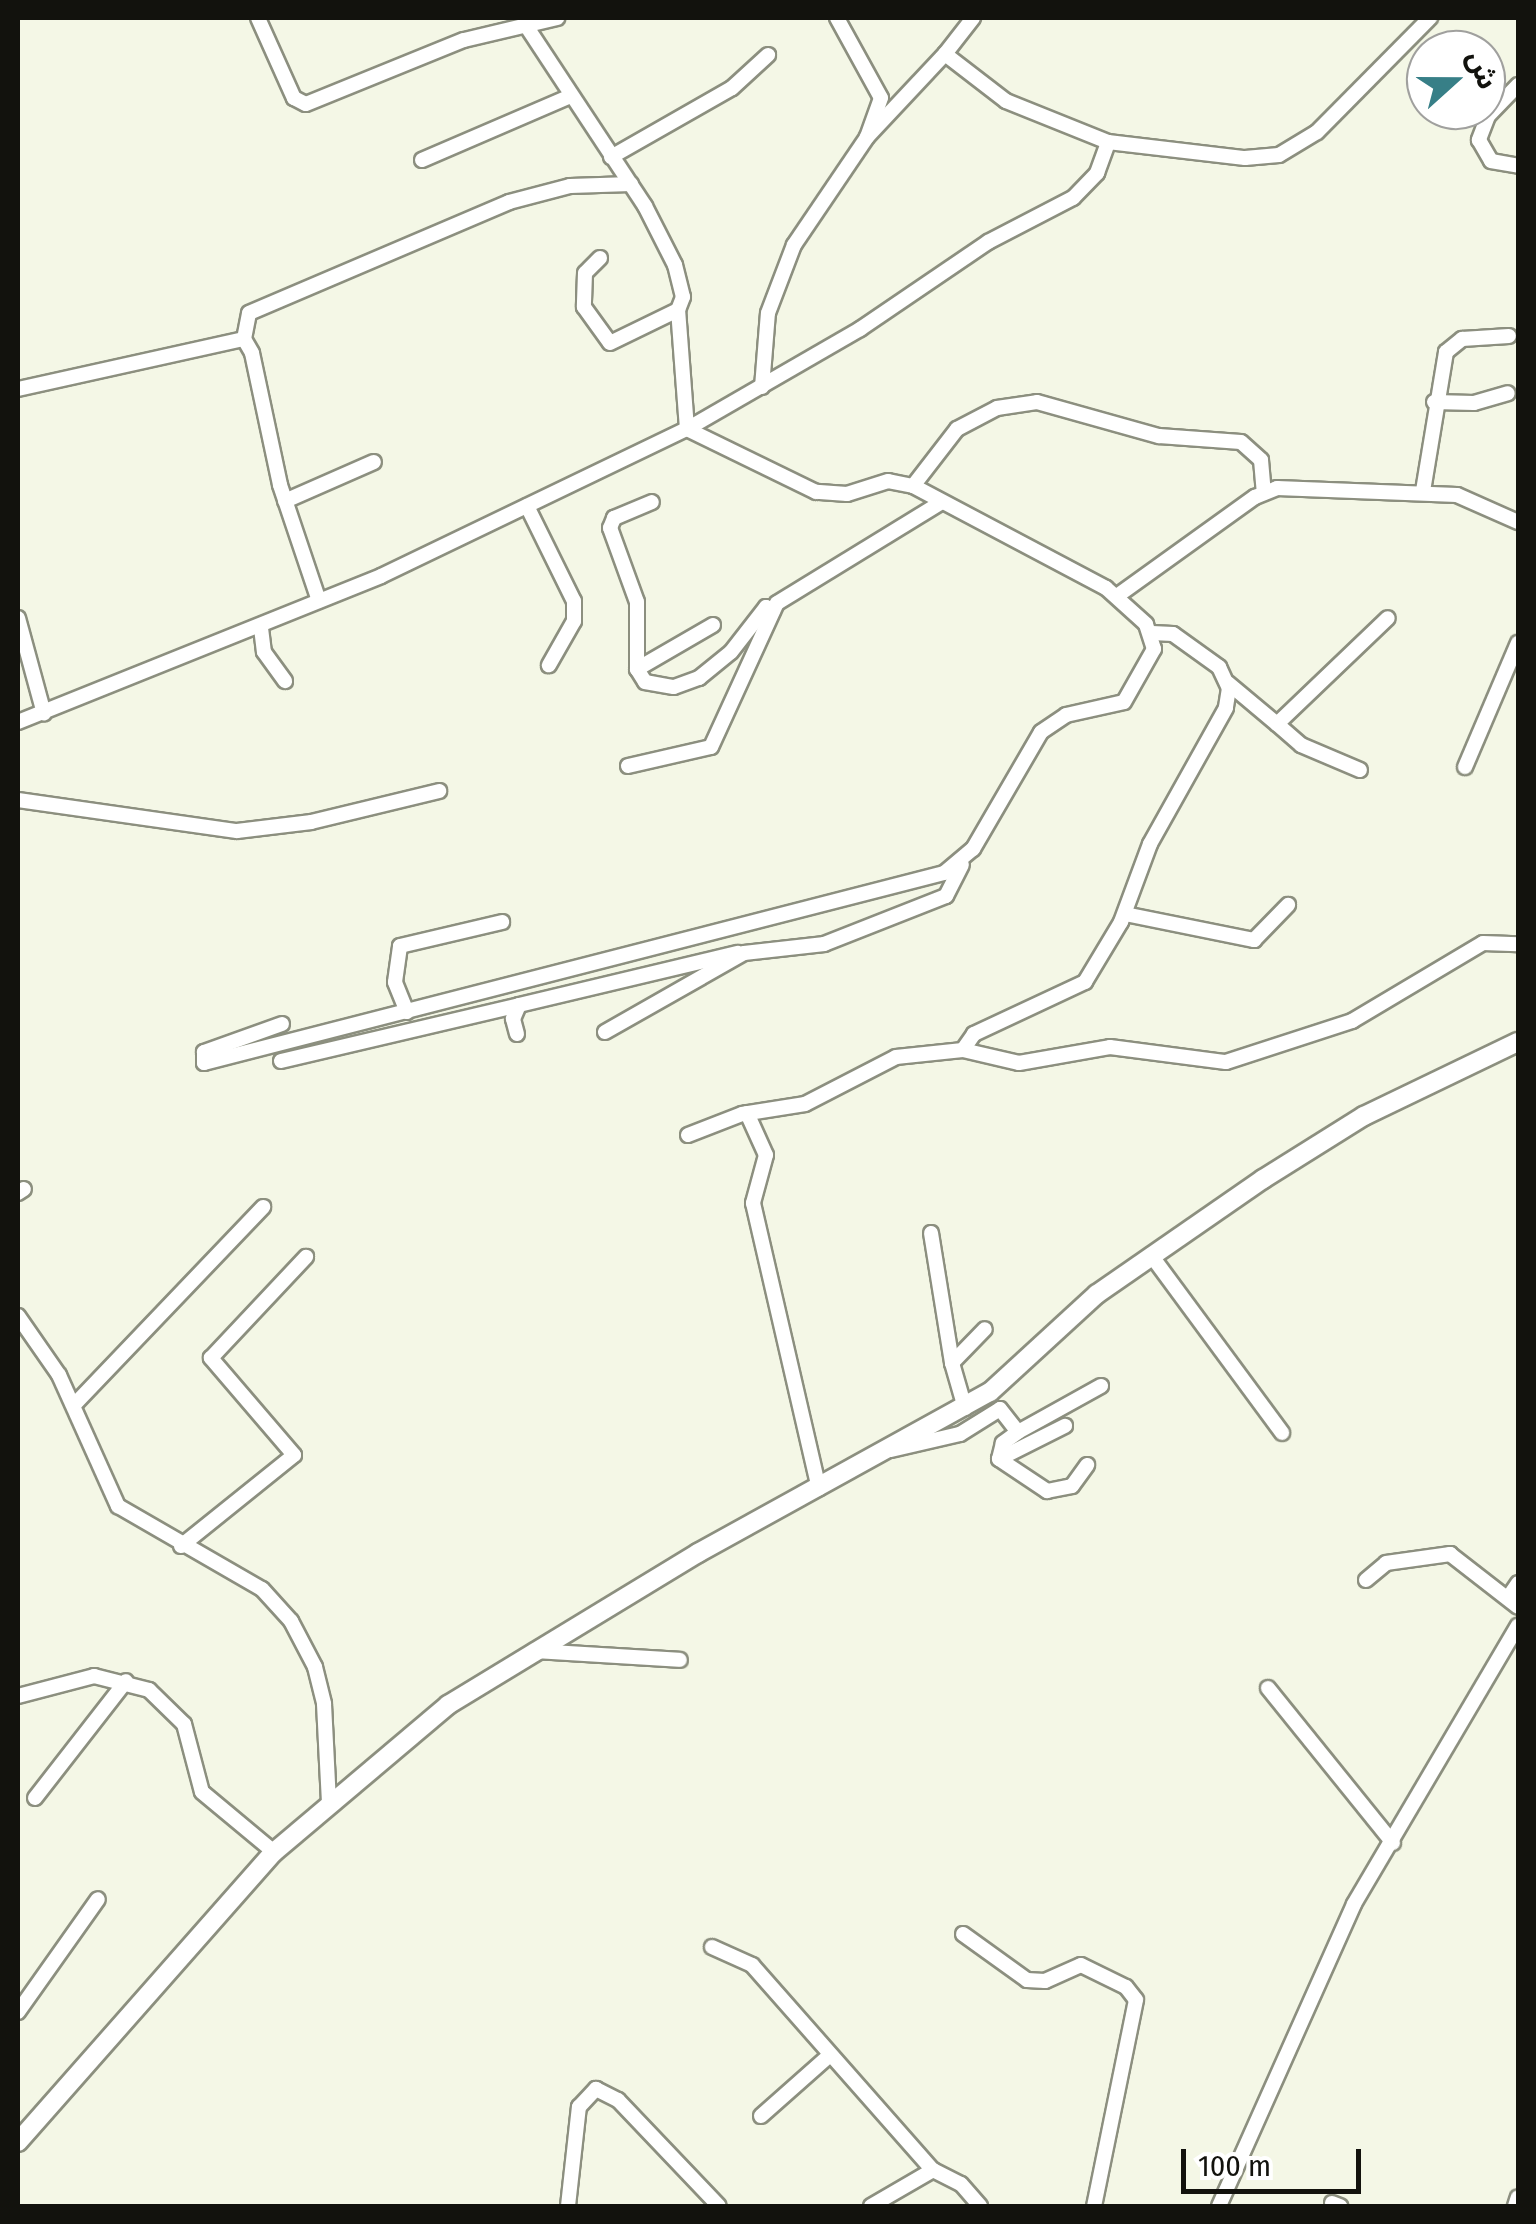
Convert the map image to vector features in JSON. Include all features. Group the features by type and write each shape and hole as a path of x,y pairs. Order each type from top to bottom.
{"street":[{"path":"258,18 294,98 306,104 477,36 529,30 557,18"},
{"path":"837,18 880,98 867,136"},
{"path":"762,388 764,336 785,261 867,136 945,54 973,18"},
{"path":"945,54 1006,101 1108,142 1252,159 1278,155 1316,132 1430,18"},
{"path":"529,30 568,97 631,184 675,265 683,297 678,310 687,428"},
{"path":"611,157 732,88 768,56"},
{"path":"1518,85 1488,116 1479,140 1491,161 1518,166"},
{"path":"422,160 568,97"},
{"path":"18,722 260,628 687,428 762,388 957,261 1073,198 1097,174 1108,142"},
{"path":"319,601 285,501 244,339 249,313 508,202 570,186 631,184"},
{"path":"600,258 585,273 584,308 610,343 678,310"},
{"path":"1423,491 1434,402 1449,348 1474,336 1508,336"},
{"path":"18,389 244,339"},
{"path":"1434,402 1474,403 1508,393"},
{"path":"914,486 956,429 997,408 1037,402 1159,436 1241,442 1261,460 1264,492"},
{"path":"687,428 816,492 847,494 888,482 914,486 1117,596 1152,633 1173,634 1190,644 1228,683 1301,744 1360,770"},
{"path":"285,501 374,462"},
{"path":"1117,596 1264,492 1289,487 1423,491 1481,500 1518,522"},
{"path":"652,502 614,518 610,528 637,602 637,669 652,687 699,678 731,652 766,608 773,612"},
{"path":"628,766 711,748 773,612 942,502"},
{"path":"527,506 574,601 574,621 549,665"},
{"path":"18,618 44,714"},
{"path":"1277,724 1388,618"},
{"path":"637,669 713,626"},
{"path":"260,628 264,652 285,681"},
{"path":"281,1060 744,953 824,944 946,896 1046,726 1119,705 1133,693 1151,659 1152,633"},
{"path":"1465,767 1518,644"},
{"path":"963,1050 974,1034 1080,986 1125,914 1150,844 1226,708 1228,683"},
{"path":"18,800 237,831 311,822 439,791"},
{"path":"282,1024 204,1052 204,1063 920,882 964,860"},
{"path":"1125,914 1254,940 1288,904"},
{"path":"407,1012 395,982 400,946 502,922"},
{"path":"688,1135 747,1114 805,1104 896,1057 963,1050 1030,1063 1110,1047 1226,1062 1352,1021 1484,943 1518,944"},
{"path":"606,1032 744,953"},
{"path":"518,1034 513,1019 519,1005"},
{"path":"19,2139 274,1852 448,1705 533,1651 964,1408 1150,1255 1364,1116 1518,1042"},
{"path":"747,1114 766,1155 754,1202 819,1488"},
{"path":"74,1406 263,1208"},
{"path":"931,1233 952,1364 964,1408"},
{"path":"1150,1255 1282,1433"},
{"path":"181,1546 294,1455 212,1358 306,1257"},
{"path":"18,1316 74,1406 118,1506 262,1590 290,1621 315,1667 324,1704 330,1804"},
{"path":"952,1364 985,1328"},
{"path":"999,1459 1003,1444 1018,1432 1101,1386"},
{"path":"890,1450 960,1434 1000,1409 1018,1432"},
{"path":"999,1459 1065,1426"},
{"path":"999,1459 1047,1492 1072,1486 1087,1465"},
{"path":"1366,1580 1386,1563 1438,1552 1450,1554 1513,1602 1518,1583"},
{"path":"1220,2206 1354,1904 1518,1626"},
{"path":"533,1651 680,1660"},
{"path":"18,1696 94,1676 126,1680 174,1709 202,1792 274,1852"},
{"path":"35,1798 126,1680"},
{"path":"1268,1688 1393,1843"},
{"path":"18,2012 98,1899"},
{"path":"963,1934 1028,1980 1045,1981 1081,1965 1126,1987 1136,2000 1094,2206"},
{"path":"712,1947 752,1965 933,2170 961,2184 980,2206"},
{"path":"761,2116 830,2055"},
{"path":"568,2206 579,2107 596,2089 618,2100 718,2206"},
{"path":"871,2206 933,2170"},
{"path":"1516,2206 1518,2197"}]}
